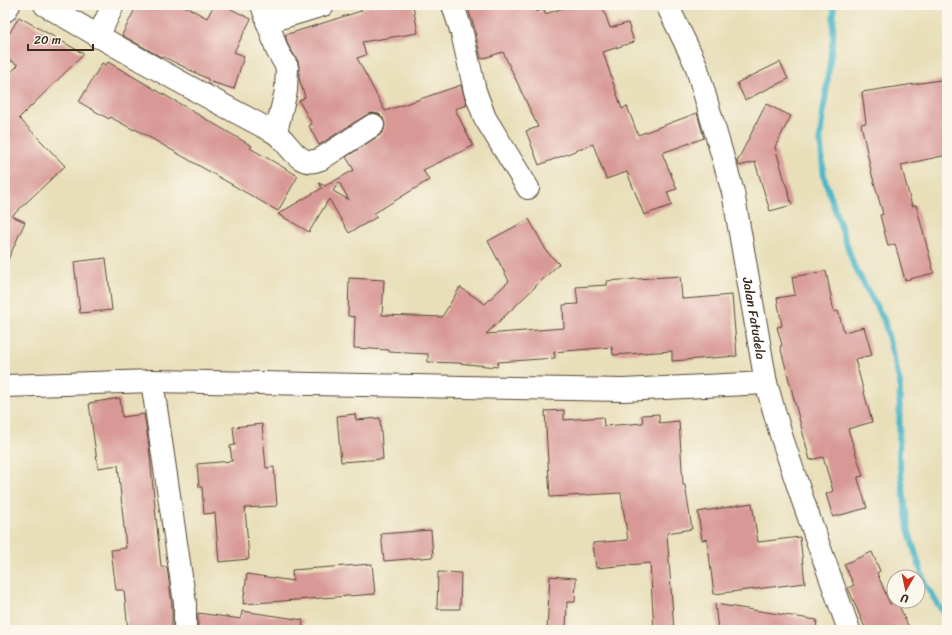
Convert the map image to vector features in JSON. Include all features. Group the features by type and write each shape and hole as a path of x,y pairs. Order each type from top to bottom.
{"street":[{"path":"5,12 9,5"},
{"path":"45,5 213,100 276,132 296,155 308,162 321,159 373,125"},
{"path":"98,36 113,5"},
{"path":"276,132 286,91 287,68 277,50 264,13 323,5"},
{"path":"453,5 462,33 475,92 485,118 528,188"},
{"name":"Jalan Fatudela","path":"667,5 696,65 733,192 766,383 781,435 802,498 849,630"},
{"path":"5,386 152,381 623,390 766,383"},
{"path":"152,381 185,603 185,630"}],"building":[{"path":"137,5 183,5 207,18 214,5 223,5 251,19 234,52 244,56 234,89 208,81 208,79 162,56 161,57 122,35"},
{"path":"379,5 413,5 418,33 362,42 366,55 357,58 385,111 461,85 467,105 455,109 473,146 423,170 429,180 373,214 377,217 349,233 329,199 309,232 278,214 322,188 319,183 325,186 354,170 346,157 380,135 384,130 385,124 383,118 379,114 372,113 366,115 319,145 309,126 312,124 299,101 305,97 299,78 298,61 288,45 285,35 361,11 361,8","holes":["339,182 349,200 333,191"]},
{"path":"467,5 535,5 537,12 544,9 545,14 573,5 602,5 610,28 628,23 634,42 603,52 622,109 627,106 638,135 697,113 704,138 662,153 677,189 667,192 672,205 644,215 627,172 606,179 593,144 539,165 526,131 538,127 503,52 481,59 474,27"},
{"path":"19,17 84,54 19,118 65,166 12,216 25,222 5,266 5,79 18,65 5,57 5,41"},
{"path":"108,62 252,146 250,148 298,176 278,211 135,129 134,130 110,117 109,119 79,102 102,63 106,65"},
{"path":"780,62 788,79 745,100 737,83"},
{"path":"947,79 947,126 943,126 947,146 947,155 901,165 912,206 916,205 934,273 905,280 895,244 888,246 880,215 883,214 872,175 861,124 866,123 862,92"},
{"path":"766,104 791,116 775,147 792,205 770,211 755,162 739,166 737,162"},
{"path":"529,219 547,252 559,264 486,334 564,328 563,305 578,304 576,287 607,285 607,281 680,276 682,298 684,299 732,295 737,356 672,361 672,351 613,355 612,347 554,352 555,358 498,362 497,367 428,362 428,354 354,348 355,317 348,316 349,278 384,280 382,315 442,317 460,287 485,304 509,281 488,241"},
{"path":"106,258 112,310 80,313 74,262"},
{"path":"826,271 834,312 838,311 844,332 864,327 872,355 855,359 872,422 848,429 863,476 858,477 858,479 867,508 833,517 826,494 833,491 823,457 810,460 780,346 782,345 777,327 782,326 777,298 795,295 792,277"},
{"path":"120,398 122,417 144,414 149,446 161,567 167,567 172,604 172,630 128,630 124,590 116,590 111,550 126,548 118,465 98,468 89,403"},
{"path":"564,410 564,420 603,417 604,426 643,423 642,415 659,414 659,423 679,421 683,485 685,485 692,529 667,533 674,630 654,630 650,563 596,568 593,543 628,540 621,493 550,497 545,411"},
{"path":"355,414 356,420 380,418 383,459 341,462 337,416"},
{"path":"262,424 266,468 274,467 277,506 245,508 249,559 219,562 215,513 204,514 202,487 199,487 197,464 232,461 230,446 235,445 233,427"},
{"path":"752,503 758,542 800,537 805,583 714,594 707,539 702,540 698,512"},
{"path":"431,530 433,557 384,561 381,534"},
{"path":"872,552 880,571 877,573 886,594 886,609 901,609 910,630 866,630 848,588 854,585 844,564"},
{"path":"372,564 375,594 243,604 247,574 293,581 292,570"},
{"path":"438,572 461,573 460,609 437,609"},
{"path":"550,576 576,578 575,602 567,602 566,630 547,630"},
{"path":"715,604 817,620 816,630 718,630"},
{"path":"242,611 303,620 302,630 198,630 198,613 241,619"}],"waterway":[{"path":"834,5 833,38 820,137 824,177 854,266 884,320 900,383 899,457 908,529 925,584 947,619"}]}
